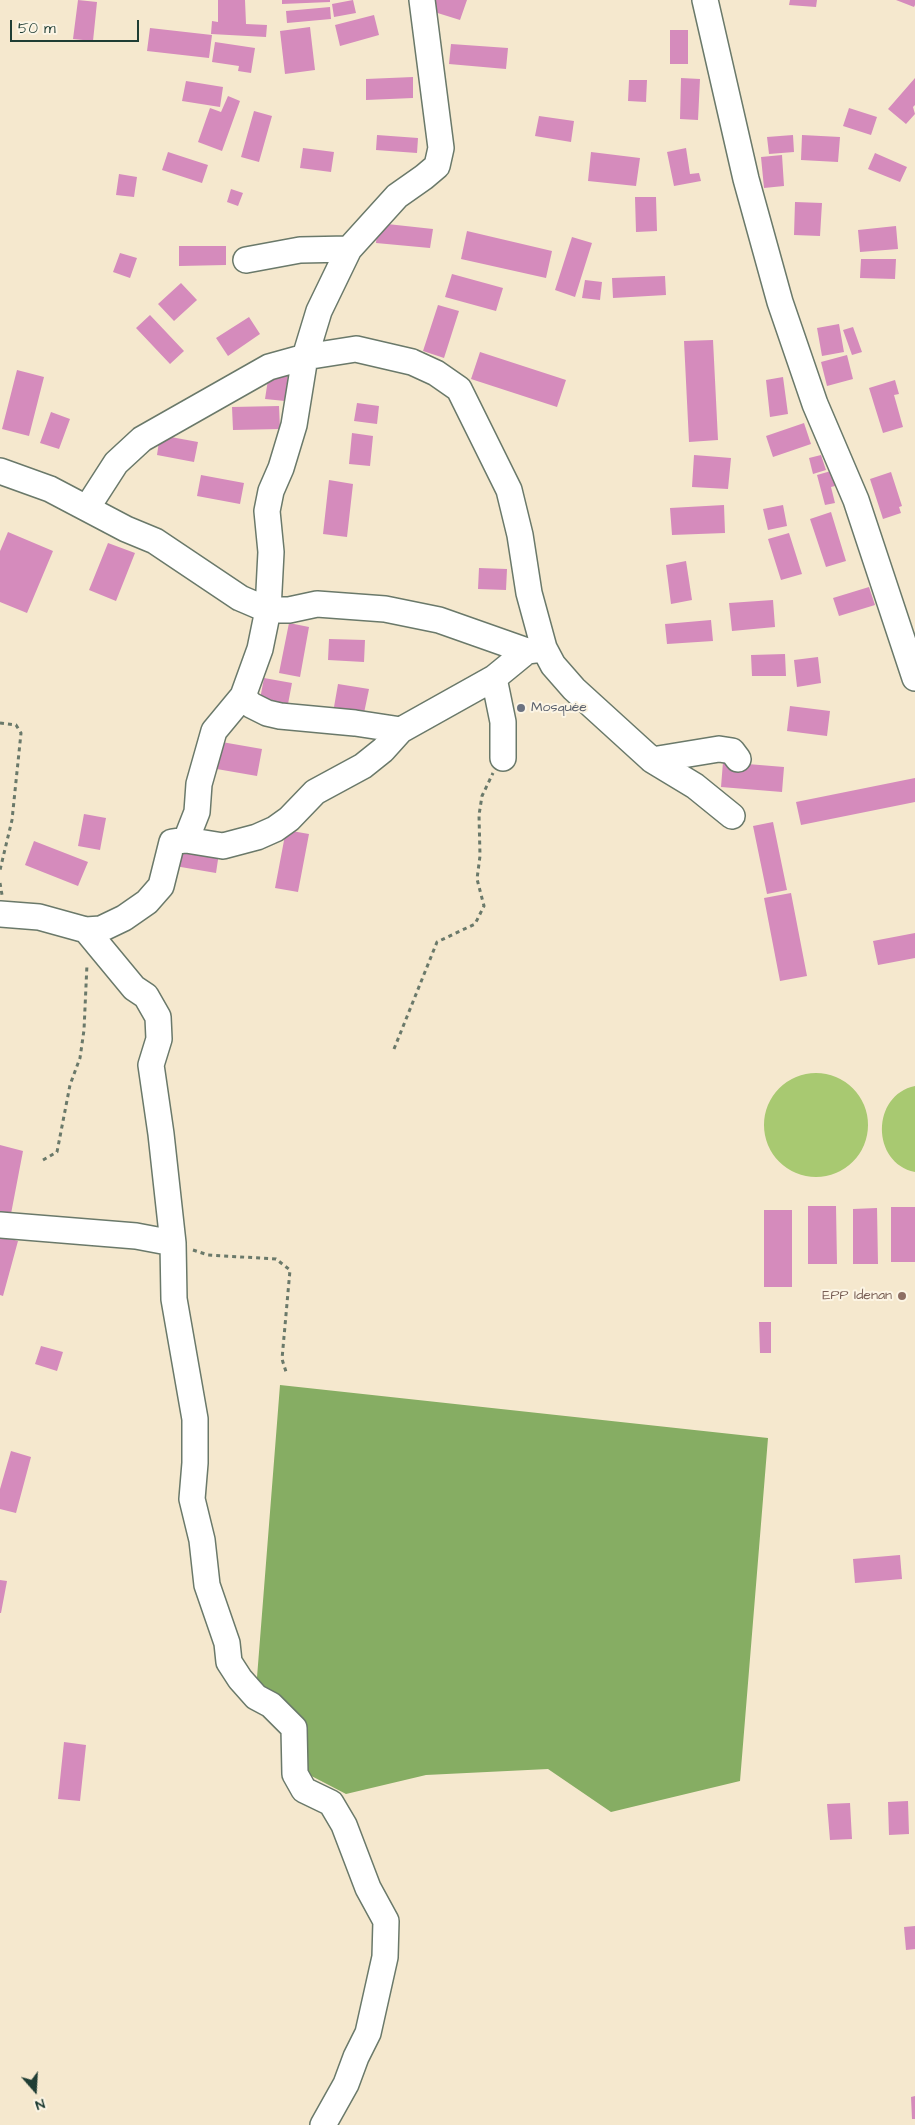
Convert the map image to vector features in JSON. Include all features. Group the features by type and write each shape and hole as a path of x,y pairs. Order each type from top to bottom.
{"street":[{"path":"186,840 197,812 200,784 214,731 243,696 260,649 268,610 271,552 267,511 271,491 281,468 294,425 305,357 320,311 349,249 397,196 436,166 441,148 422,0"},
{"path":"705,0 746,180 780,302 815,404 856,500 915,678"},
{"path":"246,260 300,250 349,249"},
{"path":"87,508 116,463 142,438 270,367 305,357 356,350 412,362 436,373 458,389 509,490 520,535 536,650"},
{"path":"0,472 50,489 126,529 155,541 240,598 268,610 289,610 317,604 385,609 439,620 536,650 553,665 574,689 652,760 695,786 732,816"},
{"path":"92,936 101,929 124,918 147,902 161,886 172,842 186,840 223,846 257,837 276,829 289,819 315,792 363,766 383,750 401,730 494,678 536,650"},
{"path":"494,678 503,722 503,758"},
{"path":"243,696 251,705 267,713 280,716 355,722 401,730"},
{"path":"652,760 719,749 732,751 738,760"},
{"path":"0,914 39,917 92,936 134,988 146,996 158,1017 159,1039 151,1065 174,1244 174,1299 195,1419 195,1463 192,1499 202,1540 207,1585 227,1643 229,1662 240,1679 256,1697 271,1705 294,1728 295,1774 304,1790 330,1803 344,1825 368,1888 386,1921 385,1957 368,2034 356,2057 346,2084 323,2125"},
{"path":"0,1225 136,1236 174,1244"}],"path":[{"path":"0,723 16,725 21,733 12,820 0,870"},
{"path":"394,1049 437,942 475,924 484,906 477,879 480,856 479,815 482,796 489,778 503,758"},
{"path":"43,1160 58,1152 70,1085 80,1058 92,936"},
{"path":"174,1244 208,1255 276,1259 290,1270 282,1359 287,1375"}],"green space":[{"path":"816,1073 836,1077 845,1081 853,1088 860,1096 864,1105 868,1125 864,1145 860,1154 853,1162 845,1169 836,1173 816,1177 796,1173 787,1169 779,1162 772,1154 768,1145 764,1125 768,1105 772,1096 779,1088 787,1081 796,1077"},
{"path":"915,1086 915,1172 901,1166 890,1156 884,1143 882,1129 884,1115 890,1102 901,1092"},
{"path":"280,1385 768,1438 740,1781 611,1812 548,1769 426,1775 346,1794 298,1769 299,1727 256,1690"}],"building":[{"path":"78,0 97,2 93,41 73,39"},
{"path":"218,0 245,0 246,24 267,25 266,37 211,34 212,21 218,22"},
{"path":"282,0 330,0 330,2 282,4"},
{"path":"353,0 356,13 334,17 332,4"},
{"path":"432,0 467,0 460,20 428,10"},
{"path":"790,0 817,0 816,7 789,5"},
{"path":"896,0 915,0 915,5 914,7"},
{"path":"330,7 331,19 287,23 286,11"},
{"path":"374,15 379,35 340,46 335,25"},
{"path":"310,27 315,70 285,74 280,31"},
{"path":"150,28 212,35 209,58 147,51"},
{"path":"670,30 688,30 688,64 670,64"},
{"path":"215,42 255,48 251,73 238,71 239,66 212,62"},
{"path":"451,44 508,48 506,69 449,64"},
{"path":"413,77 413,98 366,100 366,79"},
{"path":"681,78 700,79 698,120 680,119"},
{"path":"915,78 915,105 913,107 915,114 906,124 888,109"},
{"path":"629,80 647,80 646,102 628,101"},
{"path":"186,81 223,87 220,107 182,101"},
{"path":"228,96 240,101 222,151 198,142 210,108 221,112"},
{"path":"849,108 877,117 871,135 843,126"},
{"path":"254,111 272,116 259,162 241,157"},
{"path":"539,116 574,121 571,142 535,136"},
{"path":"377,135 418,138 417,153 376,150"},
{"path":"793,135 794,152 769,154 767,137"},
{"path":"802,135 840,137 838,162 801,160"},
{"path":"303,148 334,152 331,172 300,168"},
{"path":"686,148 690,174 699,173 701,181 674,186 667,152"},
{"path":"168,152 208,165 202,183 162,170"},
{"path":"591,152 640,158 636,186 588,181"},
{"path":"875,153 907,167 900,182 868,169"},
{"path":"782,155 784,186 764,188 761,157"},
{"path":"119,174 137,177 134,197 116,195"},
{"path":"231,189 243,193 238,206 227,202"},
{"path":"635,197 656,197 657,231 636,232"},
{"path":"795,202 822,203 820,236 794,235"},
{"path":"378,223 433,229 430,248 376,243"},
{"path":"896,226 898,249 860,252 858,230"},
{"path":"467,231 552,251 546,278 461,259"},
{"path":"572,237 592,243 575,297 555,290"},
{"path":"179,246 226,246 226,265 179,266"},
{"path":"120,253 137,258 130,278 113,272"},
{"path":"861,259 896,259 895,279 860,278"},
{"path":"452,274 503,288 496,311 445,297"},
{"path":"665,276 666,295 613,298 612,278"},
{"path":"585,280 602,282 600,300 582,298"},
{"path":"181,283 197,300 174,321 158,304"},
{"path":"438,305 459,311 444,358 423,351"},
{"path":"150,315 184,351 170,364 136,328"},
{"path":"249,317 260,334 228,356 216,338"},
{"path":"839,324 844,352 822,356 817,328"},
{"path":"853,327 862,352 852,355 843,330"},
{"path":"713,340 718,440 689,442 684,341"},
{"path":"480,352 566,380 557,407 471,379"},
{"path":"847,355 853,379 827,386 821,362"},
{"path":"17,370 44,377 29,436 2,429"},
{"path":"269,373 288,375 285,401 265,399"},
{"path":"783,377 788,414 770,417 766,380"},
{"path":"895,380 899,394 894,395 903,427 883,433 869,388"},
{"path":"357,403 379,406 377,424 354,421"},
{"path":"279,406 280,429 233,430 232,407"},
{"path":"51,412 70,419 59,449 40,443"},
{"path":"804,423 811,444 773,457 766,436"},
{"path":"352,433 373,436 370,466 349,464"},
{"path":"160,435 198,442 194,462 157,455"},
{"path":"694,455 731,458 728,489 692,487"},
{"path":"821,455 826,470 813,474 809,458"},
{"path":"831,471 835,486 831,487 835,503 825,505 817,475"},
{"path":"891,472 902,506 899,507 901,513 883,519 870,479"},
{"path":"201,475 244,483 240,504 197,496"},
{"path":"329,480 353,484 347,537 323,534"},
{"path":"724,505 725,533 672,535 670,508"},
{"path":"783,505 787,526 768,530 763,509"},
{"path":"831,512 846,561 826,567 810,519"},
{"path":"8,532 53,551 27,613 0,602 0,551"},
{"path":"789,533 802,574 781,580 768,539"},
{"path":"108,543 135,553 116,601 89,590"},
{"path":"686,561 692,600 671,604 666,565"},
{"path":"479,568 507,569 506,590 478,589"},
{"path":"869,587 875,605 839,616 833,598"},
{"path":"773,600 775,627 732,631 729,603"},
{"path":"711,620 713,641 667,644 665,624"},
{"path":"289,623 309,627 300,677 279,673"},
{"path":"329,639 365,640 364,662 328,660"},
{"path":"785,654 786,676 752,676 751,655"},
{"path":"818,657 821,683 797,687 794,660"},
{"path":"264,678 292,683 288,704 260,699"},
{"path":"338,684 369,689 364,713 334,707"},
{"path":"790,706 830,711 827,736 787,731"},
{"path":"216,741 262,749 257,776 211,768"},
{"path":"723,762 784,767 782,792 721,787"},
{"path":"915,778 915,802 801,825 796,802"},
{"path":"84,814 106,818 100,850 78,846"},
{"path":"773,822 787,890 767,894 753,826"},
{"path":"286,830 309,834 298,892 275,888"},
{"path":"34,841 88,862 78,886 25,865"},
{"path":"173,844 219,853 216,873 169,865"},
{"path":"791,893 807,976 780,981 764,898"},
{"path":"915,933 915,958 878,965 873,941"},
{"path":"0,1145 23,1151 10,1219 0,1217"},
{"path":"808,1206 836,1206 837,1264 808,1264"},
{"path":"891,1207 915,1207 915,1262 891,1262"},
{"path":"877,1208 878,1264 853,1264 853,1209"},
{"path":"764,1210 792,1210 792,1287 764,1287"},
{"path":"0,1236 18,1241 3,1296 0,1295"},
{"path":"759,1322 771,1322 771,1353 760,1353"},
{"path":"41,1346 63,1352 57,1371 35,1364"},
{"path":"11,1451 31,1457 16,1513 0,1509 0,1489"},
{"path":"900,1555 902,1579 855,1583 853,1559"},
{"path":"0,1580 7,1581 1,1613 0,1613"},
{"path":"64,1742 86,1745 80,1801 58,1799"},
{"path":"908,1801 909,1834 889,1835 888,1802"},
{"path":"850,1803 852,1839 830,1840 827,1804"},
{"path":"915,1926 915,1949 906,1950 904,1927"},
{"path":"915,2096 915,2119 912,2119 911,2097"}],"place":[{"name":"Mosquée","path":"521,708"},
{"name":"EPP Idenan","path":"902,1296"}]}
